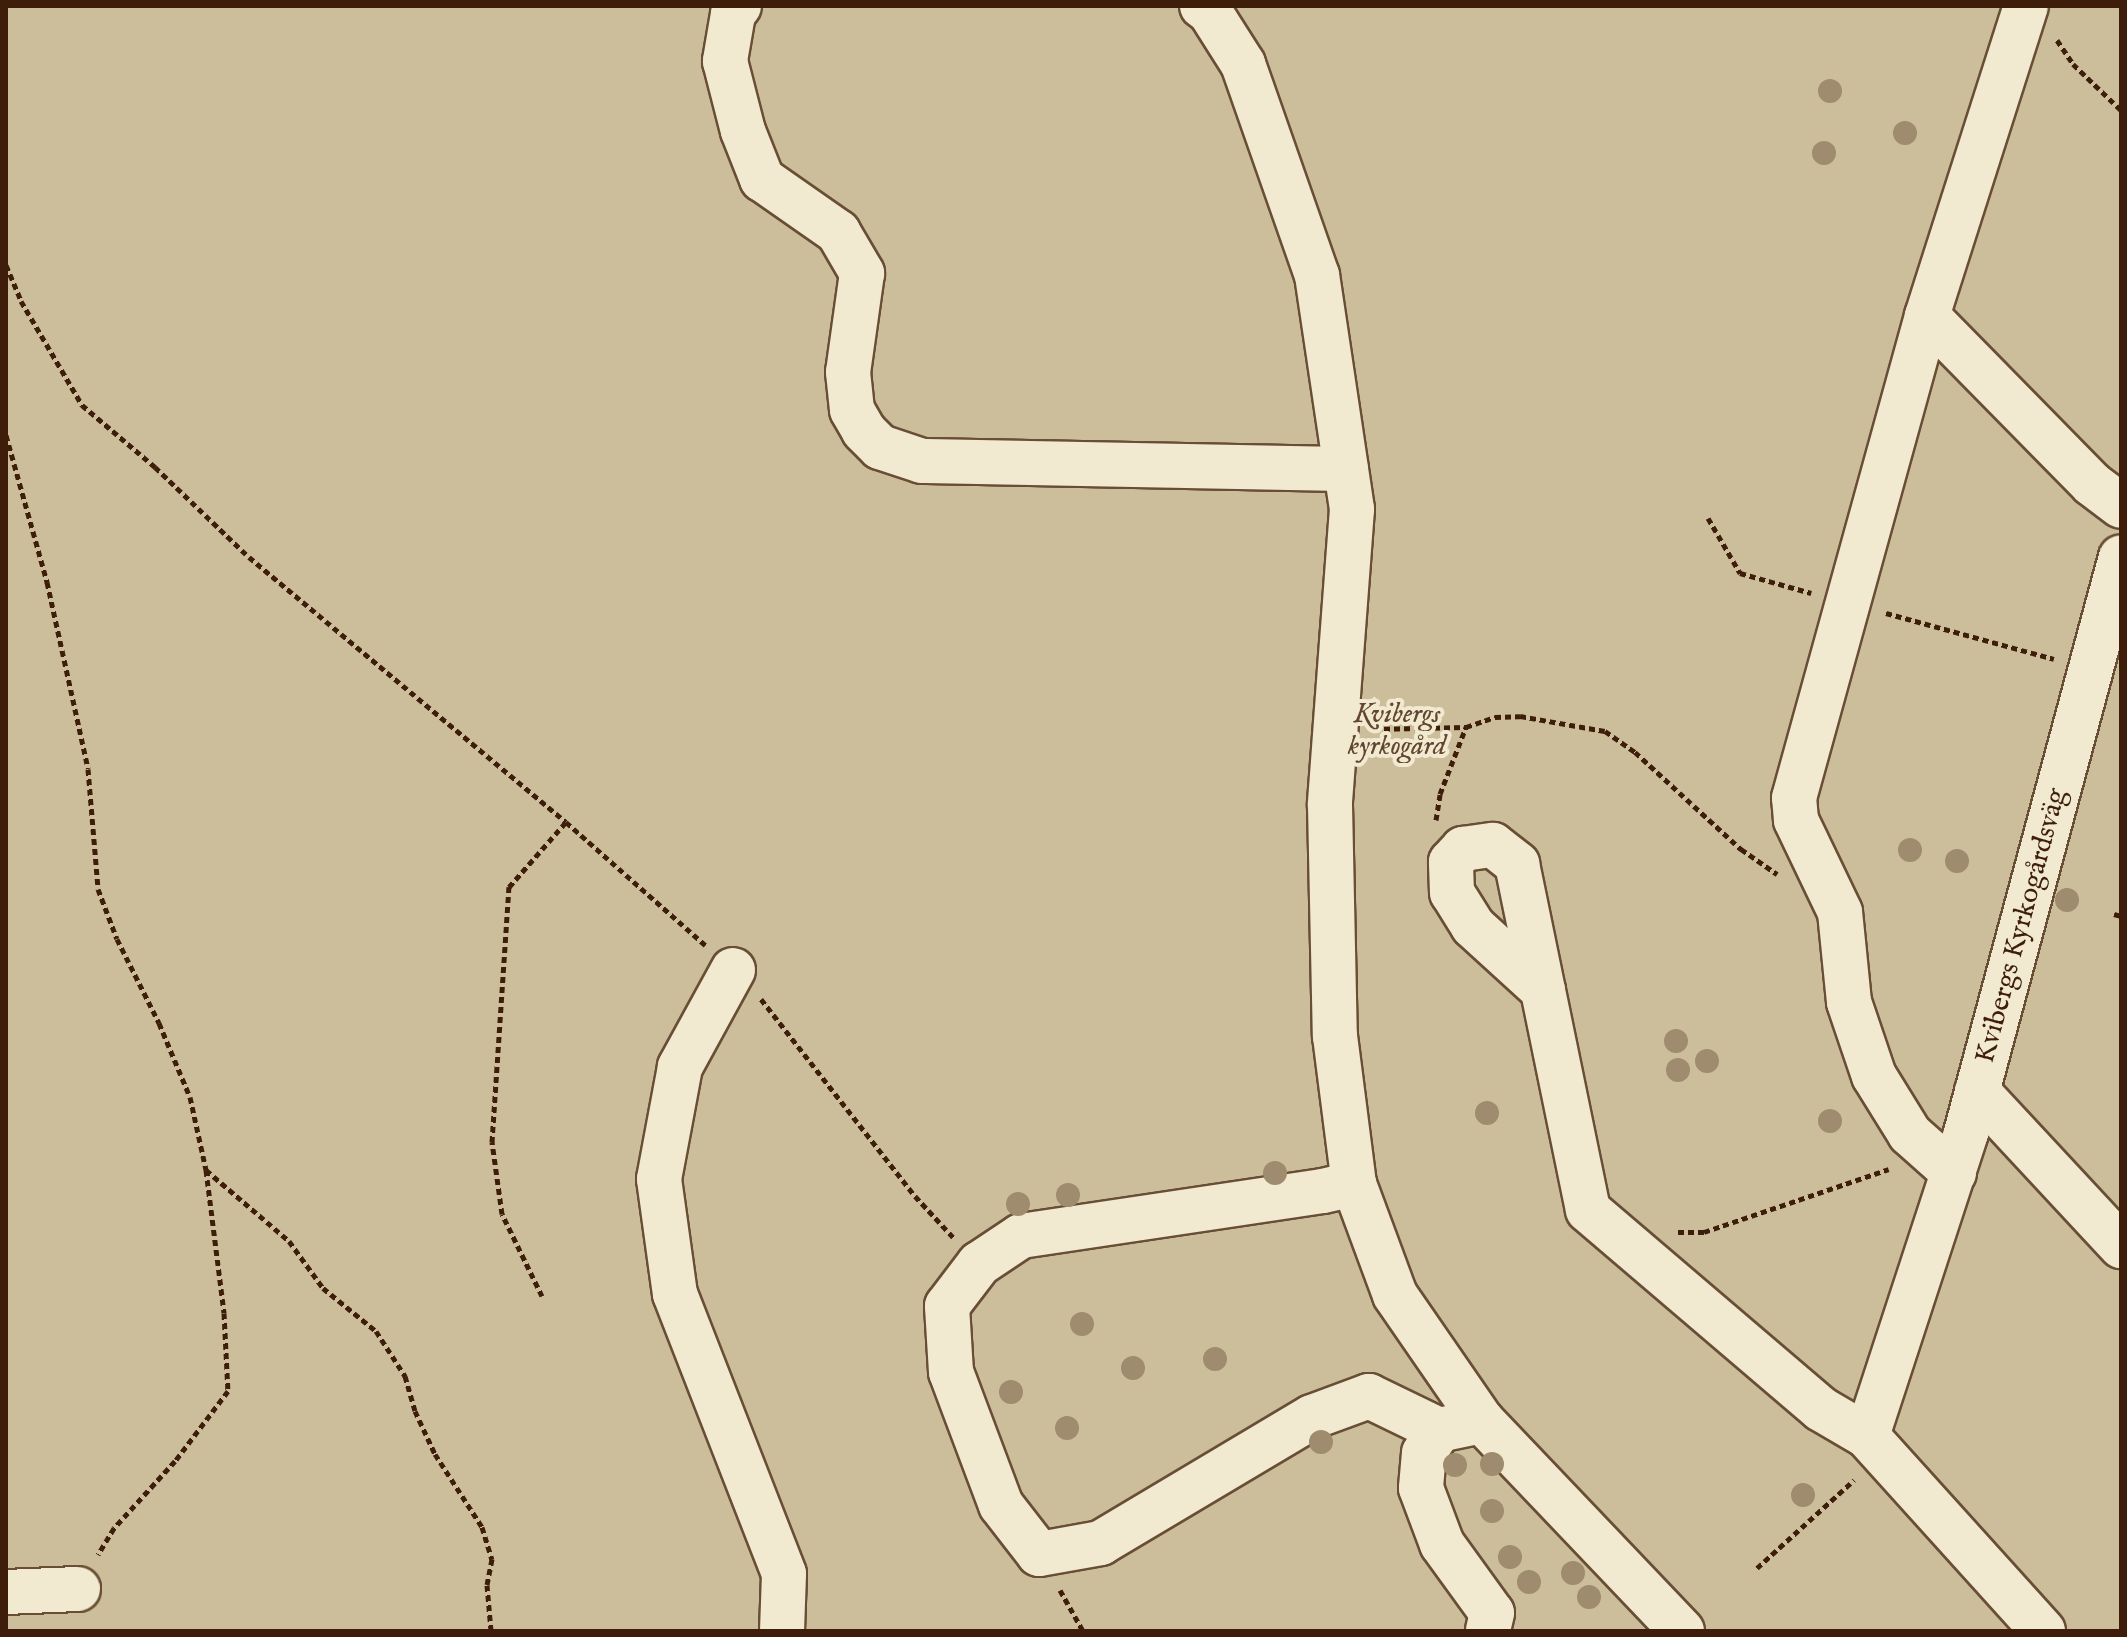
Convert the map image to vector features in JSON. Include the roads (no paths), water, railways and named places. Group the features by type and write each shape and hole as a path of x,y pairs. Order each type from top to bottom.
{"lane":[{"path":"739,6 733,14 725,61 743,131 762,179 838,232 862,273 848,372 852,410 864,431 880,447 922,461 1346,469"},
{"path":"1202,6 1210,12 1243,64 1317,275 1352,509 1330,805 1335,1036 1354,1184 1395,1295 1482,1421 1682,1631"},
{"path":"1954,1173 1910,1134 1874,1076 1849,1002 1840,912 1796,820 1794,798 1927,316 2038,18"},
{"path":"1927,316 2092,484 2121,506"},
{"name":"Kvibergs Kyrkogårdsväg","path":"2121,557 1977,1091 2121,1246"},
{"path":"1543,990 1473,926 1452,893 1451,862 1463,849 1493,845 1517,864 1543,990 1588,1210 1821,1409 2043,1631"},
{"path":"733,970 680,1067 659,1179 675,1294 784,1574 782,1631"},
{"path":"1865,1454 1977,1091"},
{"path":"1354,1184 1021,1236 979,1264 947,1306 951,1372 1001,1505 1039,1554 1101,1543 1312,1417 1369,1396 1439,1430 1482,1421"},
{"path":"1439,1430 1424,1453 1421,1488 1442,1544 1498,1625"},
{"path":"6,1592 78,1589"}],"park label":[{"name":"Kvibergs kyrkogård","path":"1397,731"}]}
